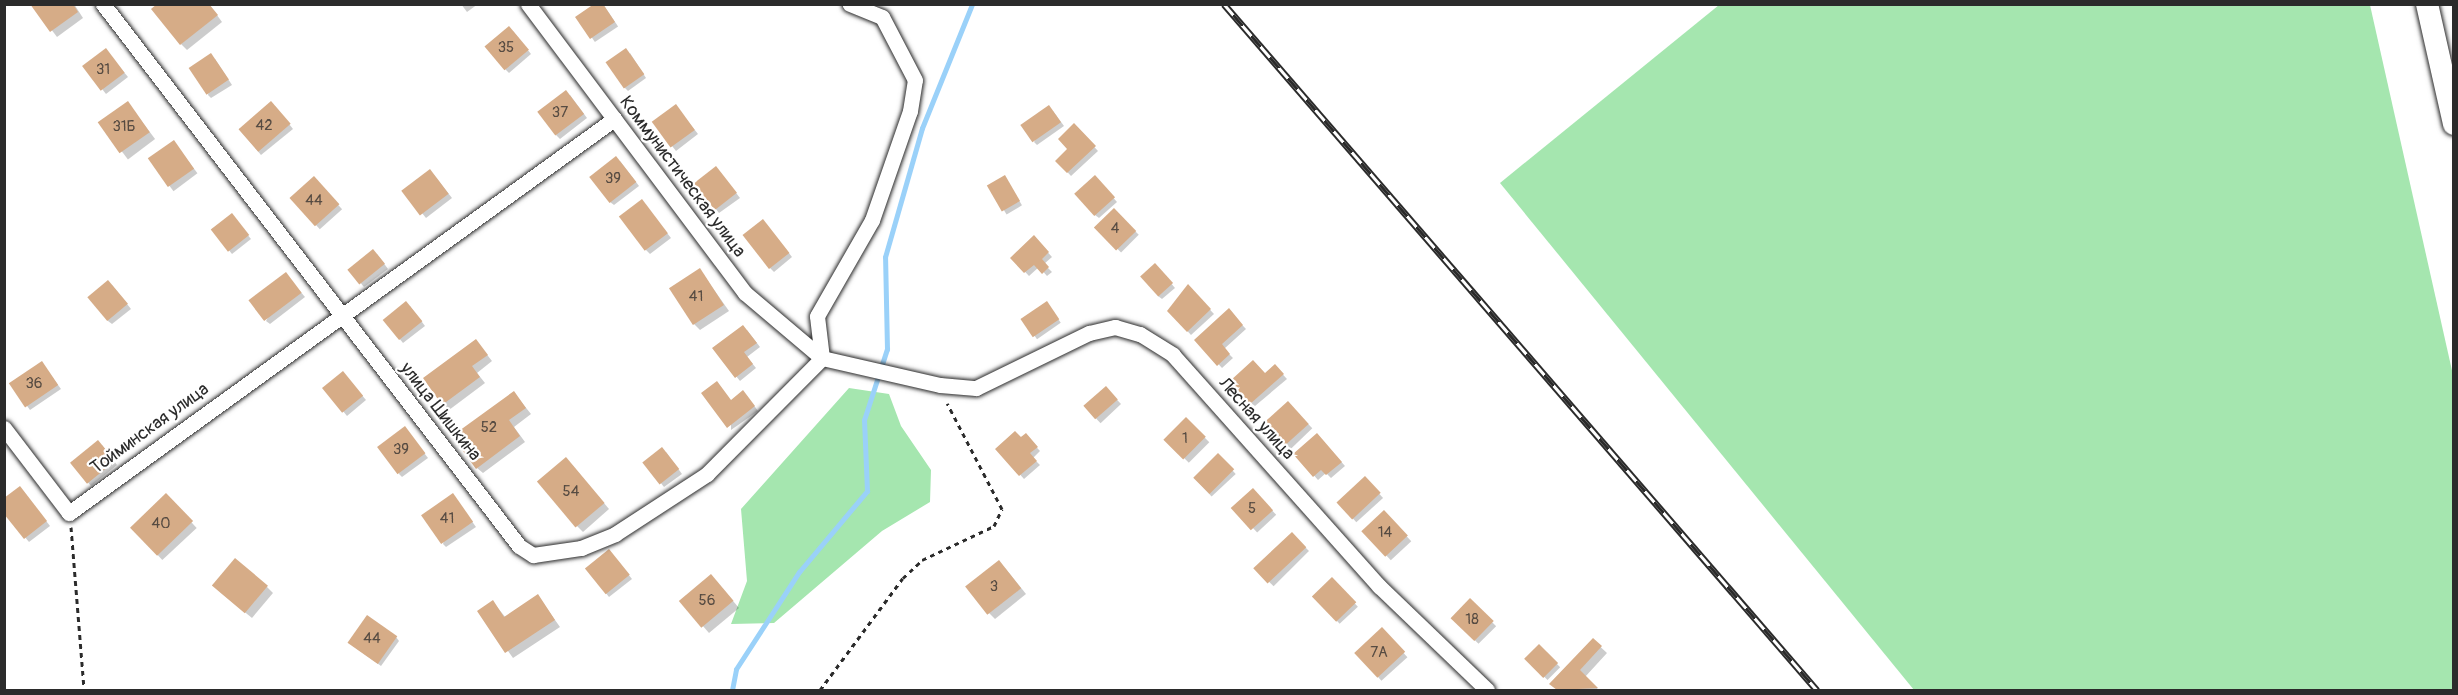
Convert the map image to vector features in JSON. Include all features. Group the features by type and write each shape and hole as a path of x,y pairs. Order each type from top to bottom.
{"main road":[{"path":"2427,4 2454,124"}],"street":[{"name":"улица Шишкина","path":"103,4 519,546 533,555 581,548 615,534 707,474 822,358"},
{"name":"Коммунистическая улица","path":"528,4 745,293 822,358"},
{"path":"822,358 817,316 872,220 910,111 915,80 882,17 849,4"},
{"name":"Тойминская улица","path":"69,513 341,314 614,119"},
{"name":"Лесная улица","path":"822,358 940,386 976,388 1089,333 1115,327 1140,334 1173,355 1379,586 1486,690"},
{"path":"4,428 69,513"}],"path":[{"path":"820,690 903,578 922,560 994,526 1002,510 940,386"},
{"path":"69,513 84,690"}],"green space":[{"path":"1719,5 2370,5 2453,375 2453,690 1914,690 1500,183"},
{"path":"849,388 889,394 901,426 931,470 930,502 882,531 774,623 731,624 747,581 741,509"}],"building":[{"path":"30,4 73,4 78,12 50,32"},
{"path":"157,4 209,4 218,15 180,45 151,9"},
{"path":"594,4 603,4 615,22 590,39 575,17"},
{"path":"509,26 529,50 504,70 484,47"},
{"path":"106,48 125,73 101,91 82,66"},
{"path":"626,48 644,74 624,89 606,62"},
{"path":"211,53 229,80 207,95 189,68"},
{"path":"566,90 584,114 555,136 537,112"},
{"path":"128,101 150,132 119,153 98,122"},
{"path":"271,101 291,124 258,152 239,129"},
{"path":"676,104 695,130 671,148 652,122"},
{"path":"1049,105 1061,122 1032,142 1020,125"},
{"path":"1074,123 1096,146 1067,173 1055,161 1067,149 1058,139"},
{"path":"174,140 194,169 168,187 148,158"},
{"path":"616,156 636,182 610,203 589,177"},
{"path":"716,166 737,193 715,210 694,183"},
{"path":"430,169 449,194 420,215 401,191"},
{"path":"1005,175 1020,201 1002,211 987,186"},
{"path":"1095,175 1115,197 1094,216 1074,194"},
{"path":"314,176 339,204 315,226 289,198"},
{"path":"642,199 668,233 645,251 619,216"},
{"path":"1114,208 1136,231 1116,250 1094,227"},
{"path":"232,213 249,235 228,252 211,230"},
{"path":"763,219 789,253 769,269 743,235"},
{"path":"1034,235 1049,252 1042,259 1049,267 1042,274 1034,265 1024,273 1010,258"},
{"path":"373,249 385,264 359,285 347,270"},
{"path":"1155,263 1173,283 1158,296 1140,276"},
{"path":"700,268 724,305 693,325 669,288"},
{"path":"286,272 302,293 264,321 248,300"},
{"path":"108,280 128,304 107,321 87,297"},
{"path":"1188,284 1211,309 1187,332 1167,311"},
{"path":"406,301 422,321 399,340 383,320"},
{"path":"1047,301 1059,319 1033,337 1020,319"},
{"path":"1229,308 1243,325 1222,344 1230,354 1217,366 1194,340"},
{"path":"743,325 757,343 744,352 753,364 735,378 712,348"},
{"path":"476,339 488,355 472,366 480,377 442,405 423,378"},
{"path":"1253,360 1265,373 1275,364 1284,374 1250,404 1230,381"},
{"path":"42,361 58,385 25,407 9,383"},
{"path":"343,371 363,396 342,413 322,388"},
{"path":"717,381 731,400 743,390 755,406 727,428 701,393"},
{"path":"1106,386 1118,400 1095,419 1083,406"},
{"path":"514,391 526,408 509,420 520,436 476,469 452,436"},
{"path":"1288,401 1309,424 1284,446 1263,423"},
{"path":"1186,417 1206,437 1183,459 1163,440"},
{"path":"405,426 425,453 398,474 377,447"},
{"path":"1015,431 1021,437 1026,433 1038,447 1030,453 1037,461 1019,476 995,449"},
{"path":"1317,433 1342,462 1326,475 1321,470 1313,477 1293,454"},
{"path":"98,440 115,461 87,484 70,463"},
{"path":"662,447 679,469 660,484 642,462"},
{"path":"1218,453 1234,469 1210,494 1193,478"},
{"path":"566,457 605,503 575,527 537,481"},
{"path":"1365,476 1381,493 1352,519 1336,503"},
{"path":"20,486 47,521 24,539 4,514 4,498"},
{"path":"1253,488 1273,510 1251,530 1231,508"},
{"path":"166,493 193,521 157,556 130,528"},
{"path":"453,493 473,522 441,544 421,515"},
{"path":"1384,510 1408,536 1385,557 1361,531"},
{"path":"1292,532 1306,547 1268,584 1253,568"},
{"path":"609,549 630,575 606,594 585,569"},
{"path":"235,558 268,586 245,613 212,586"},
{"path":"999,560 1021,588 987,615 965,586"},
{"path":"711,574 733,601 701,628 679,601"},
{"path":"1332,577 1356,602 1336,622 1312,596"},
{"path":"538,594 555,620 505,653 477,611 493,600 504,617"},
{"path":"1470,598 1494,621 1474,641 1451,618"},
{"path":"367,615 397,636 378,664 347,643"},
{"path":"1382,627 1405,652 1377,678 1354,653"},
{"path":"1593,638 1602,646 1580,670 1598,688 1557,690 1549,684"},
{"path":"1539,644 1558,663 1543,678 1524,659"}],"waterway":[{"path":"732,690 736,669 799,572 867,491 864,420 887,349 885,257 922,128 972,4"}],"railway":[{"path":"1224,4 1817,690"}]}
